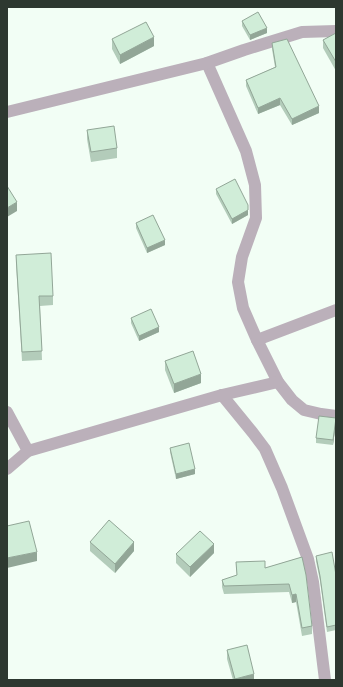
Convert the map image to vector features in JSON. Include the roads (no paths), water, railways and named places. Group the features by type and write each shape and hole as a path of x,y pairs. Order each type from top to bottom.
{"street":[{"path":"7,112 208,63 302,32 336,31"},
{"path":"208,63 246,151 255,185 256,218 242,257 238,282 243,308 278,382 292,400 304,410 336,416"},
{"path":"257,340 336,310"},
{"path":"7,469 28,451 222,395 278,382"},
{"path":"222,395 254,433 265,449 282,488 305,552 313,582 325,680"},
{"path":"7,412 28,451"}]}
